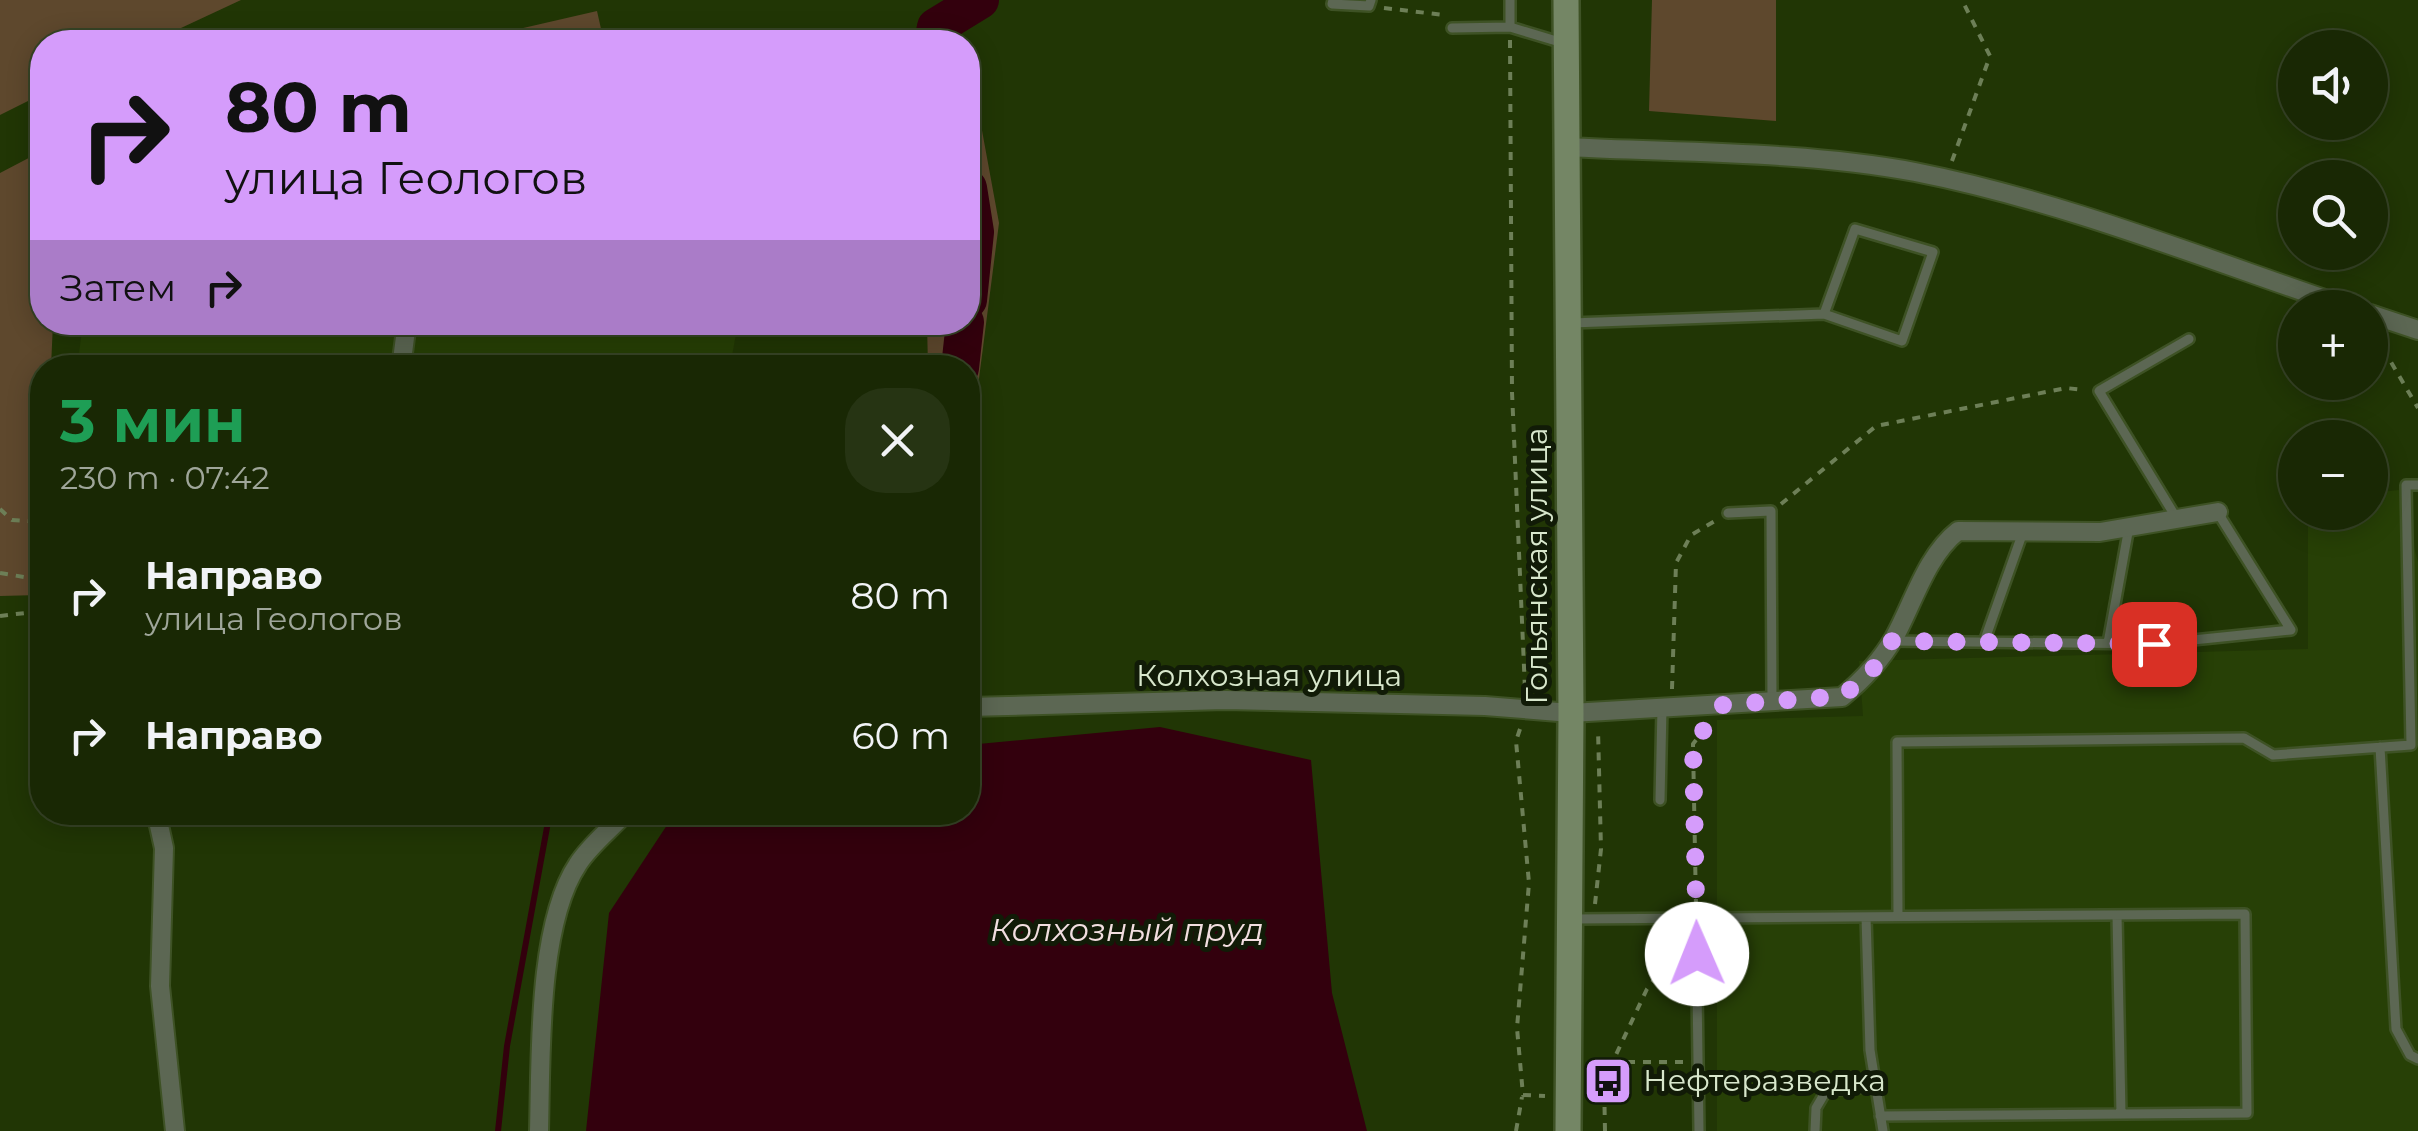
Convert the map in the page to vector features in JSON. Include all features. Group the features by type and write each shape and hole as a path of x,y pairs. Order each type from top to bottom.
{"main road":[{"name":"Гольянская улица","path":"1566,0 1568,324 1583,712 1582,919 1568,1131"}],"street":[{"path":"1566,148 1822,159 1945,180 2026,200 2296,290"},
{"path":"2388,320 2418,330"},
{"name":"Колхозная улица","path":"980,707 1224,700 1583,712 1842,696 1869,675 1950,537 1968,528 2100,532 2218,512"},
{"path":"159,825 164,848 160,986 175,1131"},
{"path":"539,1131 542,1017 555,925 577,864 614,825"}],"lane":[{"path":"1333,0 1332,4 1370,3"},
{"path":"1510,0 1510,27"},
{"path":"1452,28 1510,27 1566,44"},
{"path":"1568,324 1824,314 1902,340 1934,252 1855,228 1824,314"},
{"path":"2177,519 2099,391 2189,338"},
{"path":"1898,916 1897,742 2244,738 2272,756 2414,748 2406,485 2418,485"},
{"path":"1728,513 1771,511 1772,702"},
{"path":"1892,641 2154,644 2291,630 2218,512"},
{"path":"2108,643 2128,527"},
{"path":"1984,642 2023,532"},
{"path":"1660,800 1667,708"},
{"path":"2380,747 2396,1029 2410,1055 2418,1059"},
{"path":"1582,919 2245,914 2247,1113 1880,1116"},
{"path":"2118,915 2122,1114"},
{"path":"1866,917 1874,1086 1883,1131"},
{"path":"1696,918 1699,1131"},
{"path":"1816,1131 1816,1108 1826,1090 1874,1086"}],"path":[{"path":"1945,180 1990,56 1962,0"},
{"path":"1370,3 1454,16 1452,28"},
{"path":"1510,27 1512,392 1526,710 1516,741 1529,883 1517,1028 1523,1095 1516,1131"},
{"path":"2388,357 2418,408"},
{"path":"1771,511 1876,426 2066,388 2099,391"},
{"path":"2,511 12,520 30,521"},
{"path":"0,525 2,511"},
{"path":"1667,708 1676,563 1691,535 1728,513"},
{"path":"0,573 30,578"},
{"path":"0,616 30,612"},
{"path":"1605,1131 1604,1087 1611,1062 1647,989 1696,918 1693,744 1723,705"},
{"path":"1582,919 1602,848 1601,749 1583,712"},
{"path":"1611,1062 1698,1062"},
{"path":"1523,1095 1591,1099 1591,1088 1604,1087"}],"shaded area":[{"path":"0,0 241,0 177,30 30,30 30,100 0,115"},
{"path":"1652,0 1776,0 1776,121 1649,111"},
{"path":"597,11 601,30 515,30"},
{"path":"980,120 999,223 980,371 980,355 928,355 927,335 980,335"},
{"path":"30,157 30,335 52,335 52,355 30,355 30,595 0,596 0,173"},
{"path":"81,335 736,335 732,355 79,355"},
{"path":"2399,490 2418,562 2418,1131 1717,1131 1717,720 1863,716 1859,661 2308,649 2308,530 2388,530 2388,491"}],"water":[{"name":"Колхозный пруд","path":"1160,727 1311,760 1332,993 1367,1131 586,1131 609,913 667,825 980,825 980,744"}],"waterway":[{"path":"935,30 980,0"},
{"path":"961,355 964,335"},
{"path":"498,1131 507,1046 547,825"}],"place":[{"name":"Нефтеразведка","path":"1608,1081"}],"route":[{"path":"1697,954 1693,744 1723,705 1842,696 1869,675 1892,641 2154,644"}]}
